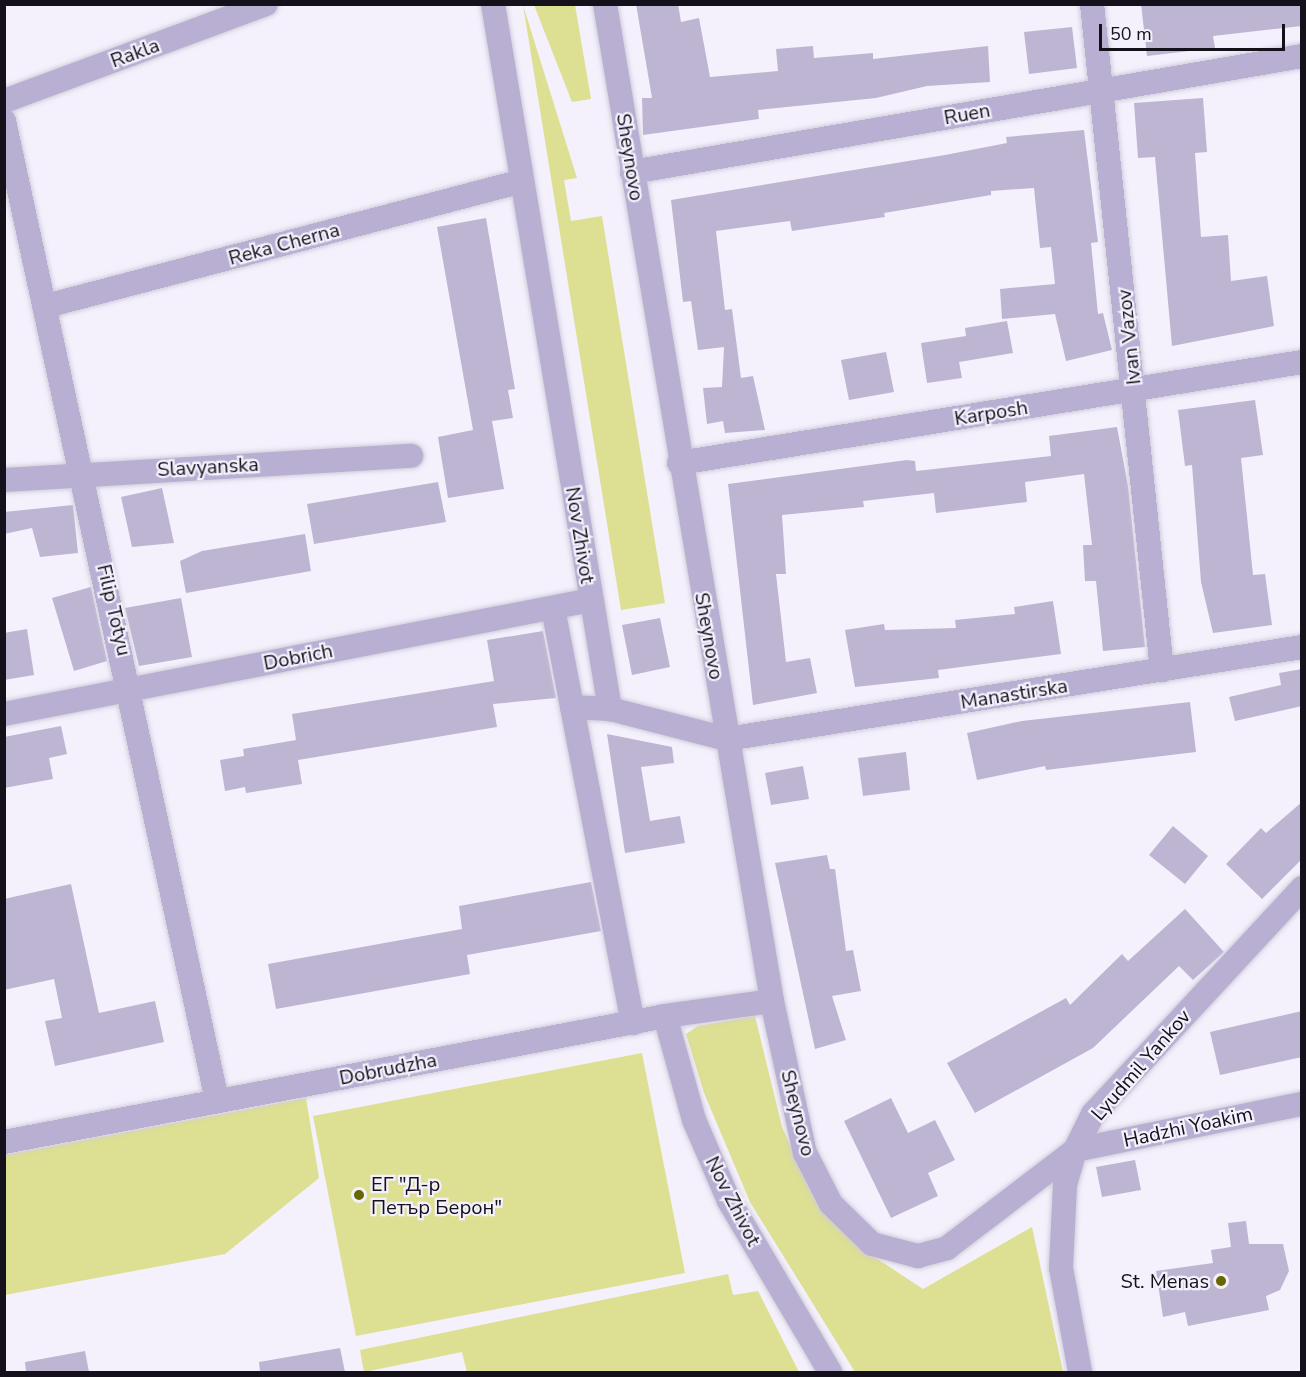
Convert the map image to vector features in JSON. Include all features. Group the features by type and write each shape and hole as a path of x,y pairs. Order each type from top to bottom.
{"street":[{"name":"Rakla","path":"4,101 266,4"},
{"name":"Nov Zhivot","path":"493,4 610,709"},
{"name":"Sheynovo","path":"605,4 679,463 772,1001 805,1153 831,1204 872,1244"},
{"name":"Ivan Vazov","path":"1092,4 1162,670"},
{"name":"Ruen","path":"632,172 1302,56"},
{"name":"Filip Totyu","path":"4,121 132,690 217,1100"},
{"name":"Reka Cherna","path":"46,306 522,181"},
{"name":"Karposh","path":"679,463 1302,362"},
{"name":"Slavyanska","path":"4,480 83,473 411,456"},
{"name":"Dobrich","path":"4,714 591,600"},
{"path":"553,608 633,1023"},
{"name":"Manastirska","path":"727,739 1302,647"},
{"path":"572,707 610,709 727,739"},
{"name":"Lyudmil Yankov","path":"872,1244 918,1256 946,1248 1075,1150 1093,1114 1302,888"},
{"name":"Dobrudzha","path":"4,1142 665,1016 772,1001"},
{"name":"Nov Zhivot","path":"665,1016 694,1120 729,1201 830,1372"},
{"name":"Hadzhi Yoakim","path":"1075,1150 1302,1104"},
{"path":"1075,1150 1065,1185 1061,1268 1080,1372"}],"green space":[{"path":"523,5 577,178 564,180 571,221 602,216 665,603 621,610"},
{"path":"534,5 575,5 591,99 572,102"},
{"path":"755,1016 782,1127 808,1185 834,1223 864,1250 923,1289 1032,1227 1063,1372 855,1372 750,1202 704,1093 686,1034 698,1026"},
{"path":"642,1053 685,1273 356,1336 313,1116"},
{"path":"306,1098 319,1178 225,1254 5,1295 5,1155"},
{"path":"728,1274 733,1295 758,1291 799,1372 467,1372 462,1352 364,1372 360,1350"}],"building":[{"path":"636,4 678,4 681,22 699,18 710,77 778,71 776,49 813,46 814,58 873,53 873,59 988,46 990,82 927,86 876,98 758,110 759,119 643,135 642,98 652,98"},
{"path":"1141,4 1302,4 1302,26 1213,36 1215,48 1147,56"},
{"path":"1072,27 1077,68 1029,74 1024,32"},
{"path":"1203,98 1207,152 1195,153 1201,237 1228,235 1231,281 1267,276 1274,326 1172,346 1155,157 1138,158 1134,103"},
{"path":"1084,130 1098,242 1091,243 1098,314 1103,313 1112,350 1066,361 1055,314 1002,319 1000,289 1055,284 1051,247 1040,248 1034,188 991,191 991,195 884,213 885,217 792,231 790,221 716,231 725,310 732,309 741,378 753,376 765,430 725,433 723,421 707,424 703,388 722,387 724,347 698,350 691,301 683,302 671,200 945,155 1007,143 1006,137"},
{"path":"486,218 515,389 508,390 513,418 492,421 504,489 448,498 438,437 473,430 437,227"},
{"path":"1007,321 1013,353 959,362 962,378 927,383 921,343 966,336 965,328"},
{"path":"886,352 894,392 849,400 841,360"},
{"path":"1255,400 1263,455 1241,458 1253,575 1265,574 1272,625 1213,633 1201,582 1192,465 1185,466 1178,410"},
{"path":"1117,427 1128,486 1145,647 1103,651 1096,581 1085,581 1083,545 1092,545 1084,474 1025,482 1027,502 936,513 934,493 863,501 864,507 782,515 786,574 776,574 786,662 810,658 817,693 753,705 728,484 907,460 915,461 916,471 1051,456 1049,436"},
{"path":"438,482 446,522 314,544 307,504"},
{"path":"162,488 174,543 132,547 121,497"},
{"path":"73,505 78,553 40,557 32,528 4,534 4,512"},
{"path":"305,534 311,571 186,593 180,561 202,551"},
{"path":"91,587 107,661 74,671 52,598"},
{"path":"181,598 192,657 139,666 125,608"},
{"path":"1053,601 1061,654 938,670 939,678 855,687 845,630 884,624 885,630 956,628 955,620 1015,614 1014,607"},
{"path":"660,618 670,667 632,675 622,625"},
{"path":"27,629 34,675 4,680 4,633"},
{"path":"543,631 556,698 493,704 497,727 298,760 302,784 246,793 245,787 225,791 220,760 244,756 243,749 296,740 292,714 494,681 487,640"},
{"path":"1302,669 1302,706 1235,721 1229,697 1281,685 1279,673"},
{"path":"1190,702 1196,752 1046,770 1045,766 977,780 967,733 1022,721"},
{"path":"61,726 67,754 49,758 53,779 4,788 4,737"},
{"path":"607,734 672,747 674,763 641,767 650,821 680,816 685,843 625,853"},
{"path":"906,752 910,790 863,796 858,758"},
{"path":"803,766 809,799 771,805 765,773"},
{"path":"1302,802 1302,859 1262,899 1226,864 1261,828 1266,833"},
{"path":"1173,826 1208,856 1185,884 1149,855"},
{"path":"827,855 830,869 835,869 846,951 853,950 861,991 832,996 846,1040 815,1049 775,863"},
{"path":"591,882 601,931 467,955 470,974 276,1009 268,964 462,929 459,906"},
{"path":"71,884 99,1013 155,1001 164,1042 55,1066 45,1021 62,1018 54,979 4,990 4,899"},
{"path":"1185,909 1224,952 1193,980 1179,966 1093,1048 975,1113 947,1063 1066,998 1070,1005 1122,954 1128,961"},
{"path":"1302,1011 1302,1057 1220,1075 1210,1032"},
{"path":"891,1098 908,1133 935,1120 955,1160 928,1173 938,1196 891,1218 844,1121"},
{"path":"1135,1160 1141,1190 1102,1197 1096,1167"},
{"name":"St. Menas","path":"1246,1221 1249,1244 1283,1244 1289,1271 1280,1290 1266,1296 1269,1310 1188,1326 1185,1312 1163,1317 1156,1271 1213,1263 1211,1250 1231,1247 1228,1223"},
{"path":"340,1348 345,1372 260,1372 259,1362"},
{"path":"85,1351 89,1372 26,1372 25,1362"}],"place":[{"name":"ЕГ \"Д-р Петър Берон\"","path":"359,1195"},
{"name":"St. Menas","path":"1221,1281"}]}
